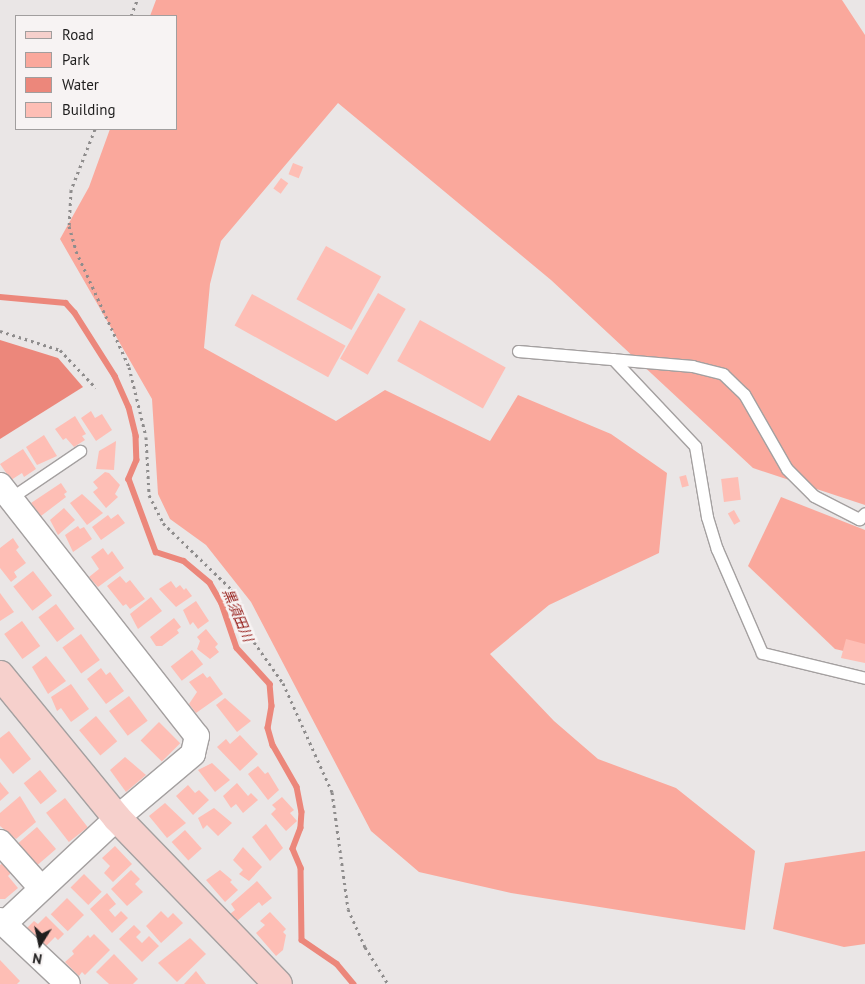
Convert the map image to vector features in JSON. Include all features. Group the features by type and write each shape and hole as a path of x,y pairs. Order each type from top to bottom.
{"street":[{"path":"4,492 197,736 193,754 117,818 42,888 2,922 68,984"},
{"path":"0,675 117,818 278,984"},
{"path":"0,842 42,888"}],"lane":[{"path":"518,351 692,366 723,374 744,394 787,469 814,496 863,518"},
{"path":"613,359 695,446 706,517 762,653 865,678"},
{"path":"4,492 80,451"}],"path":[{"path":"131,15 137,0"},
{"path":"95,130 71,190 69,226 76,251 129,367 146,437 149,494 163,523 231,589 254,642 283,683 332,792 348,909 364,947 388,984"},
{"path":"0,331 60,350 96,388"}],"green space":[{"path":"156,0 842,0 865,35 865,505 753,468 551,280 338,103 221,241 210,284 204,348 336,421 385,390 490,441 518,395 611,434 667,473 659,553 549,605 490,654 554,721 598,759 676,788 755,851 745,930 511,893 419,872 371,831 251,602 206,545 170,519 158,494 152,399 60,239 89,187 110,130 178,130 178,15 150,15"},
{"path":"781,497 865,530 865,656 835,649 748,566"},
{"path":"865,851 865,944 844,947 773,929 785,863"}],"water":[{"path":"0,340 58,358 83,387 0,439"}],"building":[{"path":"293,163 303,167 299,178 289,174"},
{"path":"281,178 288,183 281,194 273,189"},
{"path":"326,246 381,277 352,330 296,299"},
{"path":"378,293 406,309 368,375 340,359"},
{"path":"252,294 346,346 328,377 235,325"},
{"path":"420,320 506,368 483,409 397,361"},
{"path":"91,411 95,418 102,414 112,430 96,441 81,418"},
{"path":"75,416 86,434 82,436 85,440 74,447 66,438 63,440 55,429"},
{"path":"44,435 57,456 37,465 26,447"},
{"path":"116,441 114,470 96,469 99,451"},
{"path":"23,449 36,469 24,477 22,473 11,480 0,464"},
{"path":"105,472 109,473 120,485 115,494 118,497 106,508 93,492 98,488 93,482"},
{"path":"686,475 689,486 682,487 679,477"},
{"path":"738,477 741,500 724,502 721,479"},
{"path":"61,483 67,492 64,494 66,497 41,516 31,503"},
{"path":"82,494 103,513 87,525 70,503"},
{"path":"64,508 75,520 58,535 50,520"},
{"path":"734,510 740,521 734,525 728,513"},
{"path":"118,514 125,523 101,540 92,527 108,515 111,519"},
{"path":"78,526 80,529 84,527 92,539 73,552 65,535"},
{"path":"13,538 19,547 16,550 26,563 14,572 17,577 11,582 0,568 0,548"},
{"path":"103,548 108,555 112,551 124,568 98,587 89,577 99,569 91,557"},
{"path":"33,571 52,595 32,611 13,586"},
{"path":"120,576 126,583 130,580 145,599 130,609 126,604 123,606 107,586"},
{"path":"171,581 176,588 180,585 184,590 186,588 192,596 176,607 159,589"},
{"path":"0,593 14,612 0,621"},
{"path":"151,597 162,611 138,629 130,614"},
{"path":"196,601 209,621 198,629 193,622 190,625 183,610"},
{"path":"56,604 75,629 57,642 38,617"},
{"path":"174,618 181,627 177,630 179,633 162,646 156,646 150,637"},
{"path":"22,621 40,646 22,659 4,634"},
{"path":"206,629 218,644 215,647 219,652 210,659 197,649 200,641 197,637"},
{"path":"81,634 100,660 81,673 62,648"},
{"path":"846,639 865,644 865,663 841,658"},
{"path":"192,650 203,664 182,681 171,667"},
{"path":"46,656 66,681 48,694 32,667"},
{"path":"101,668 106,675 110,672 124,691 106,704 87,679"},
{"path":"203,673 207,678 210,676 223,694 196,713 189,704 197,692 189,682"},
{"path":"71,684 89,709 71,722 61,708 57,711 51,697"},
{"path":"129,696 148,721 128,736 109,711"},
{"path":"225,698 251,721 237,732 216,705"},
{"path":"96,716 117,741 100,755 79,730"},
{"path":"159,722 180,743 162,762 141,740"},
{"path":"9,731 31,759 13,774 0,758 0,738"},
{"path":"240,735 258,754 240,771 217,747 226,739 230,744"},
{"path":"125,757 146,775 126,792 110,770"},
{"path":"212,763 230,780 215,792 198,770"},
{"path":"258,766 265,774 268,772 279,790 268,800 248,774"},
{"path":"40,770 57,791 41,804 24,783"},
{"path":"0,782 9,793 0,801"},
{"path":"237,783 248,796 251,793 258,800 243,813 236,804 231,808 223,796"},
{"path":"188,785 195,793 199,790 209,800 193,815 176,796"},
{"path":"20,796 36,822 16,839 0,826 0,813"},
{"path":"282,797 294,810 290,813 297,821 286,831 271,814 276,809 272,805"},
{"path":"65,798 88,827 69,842 46,813"},
{"path":"165,803 186,823 167,838 149,816"},
{"path":"214,808 232,823 218,836 207,825 203,829 198,818"},
{"path":"266,824 283,848 270,861 252,837"},
{"path":"37,827 56,849 35,867 16,845"},
{"path":"185,830 202,849 188,861 172,842"},
{"path":"115,846 132,864 113,882 104,873 110,866 102,858"},
{"path":"243,847 262,867 249,881 239,874 243,870 233,860"},
{"path":"3,863 12,872 8,876 18,888 5,899 0,899 0,865"},
{"path":"131,870 140,879 135,884 143,892 127,906 111,889"},
{"path":"220,870 232,880 230,882 238,890 225,902 206,880"},
{"path":"84,874 102,892 88,905 71,887"},
{"path":"257,881 272,898 262,906 259,902 237,921 230,914 235,910 231,904"},
{"path":"107,893 116,904 109,910 115,917 121,911 128,918 112,933 90,909"},
{"path":"67,898 84,915 68,931 51,914"},
{"path":"161,911 168,918 173,913 183,923 161,943 146,926"},
{"path":"270,912 286,929 283,932 286,935 283,950 276,956 256,933 265,925 260,921"},
{"path":"46,916 64,934 58,940 55,937 44,948 26,929 34,921 38,924"},
{"path":"134,925 141,932 136,937 142,943 149,936 159,946 142,962 119,939"},
{"path":"94,934 110,950 85,975 82,972 79,976 65,962 74,954 72,951 88,935 90,938"},
{"path":"190,938 206,954 177,982 158,963"},
{"path":"114,954 138,979 133,984 109,984 96,972"},
{"path":"0,960 20,981 17,984 0,984"},
{"path":"196,971 206,984 184,984"}],"waterway":[{"name":"黒須田川","path":"0,297 66,303 75,313 115,376 129,407 136,436 137,460 129,479 156,552 184,561 210,583 222,604 237,648 270,684 272,706 268,728 273,745 297,787 302,812 301,828 293,849 301,868 302,940 337,964 354,984"}]}
